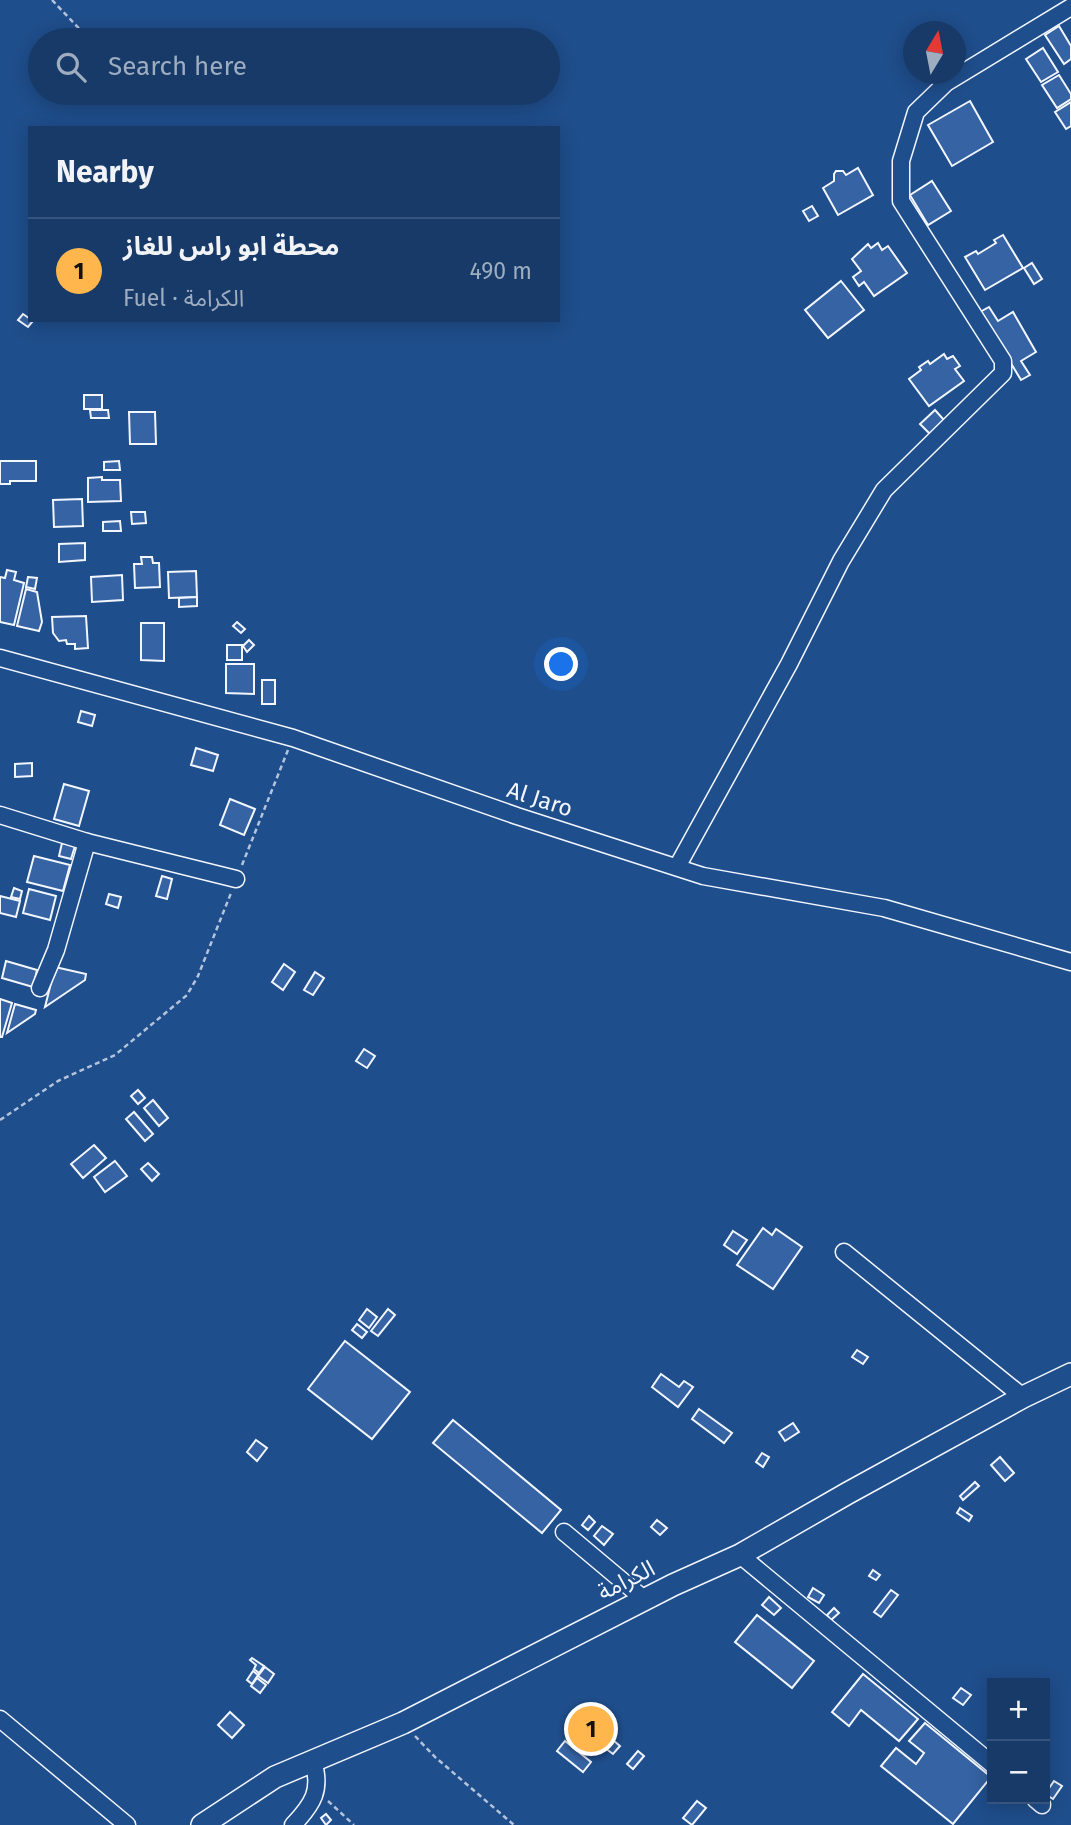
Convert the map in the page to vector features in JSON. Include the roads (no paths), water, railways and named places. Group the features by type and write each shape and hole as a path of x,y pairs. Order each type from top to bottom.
{"main road":[{"name":"الكرامة","path":"202,1825 275,1777 403,1723 645,1600 740,1555 1024,1397 1071,1374"}],"street":[{"path":"677,867 789,664 841,561 884,490 1003,373 1003,361 901,201 901,161 916,112 946,83 1071,7"},
{"name":"Al Jaro","path":"0,658 293,738 517,816 703,876 884,908 1071,962"},
{"path":"1,821 236,879"},
{"path":"40,988 56,950 87,842"},
{"path":"844,1252 1024,1397"},
{"path":"564,1532 645,1600"},
{"path":"740,1555 987,1760"},
{"path":"0,1719 127,1825"},
{"path":"293,1825 303,1814 318,1788 313,1761"}],"place":[{"name":"محطة ابو راس للغاز","path":"591,1729"}]}
